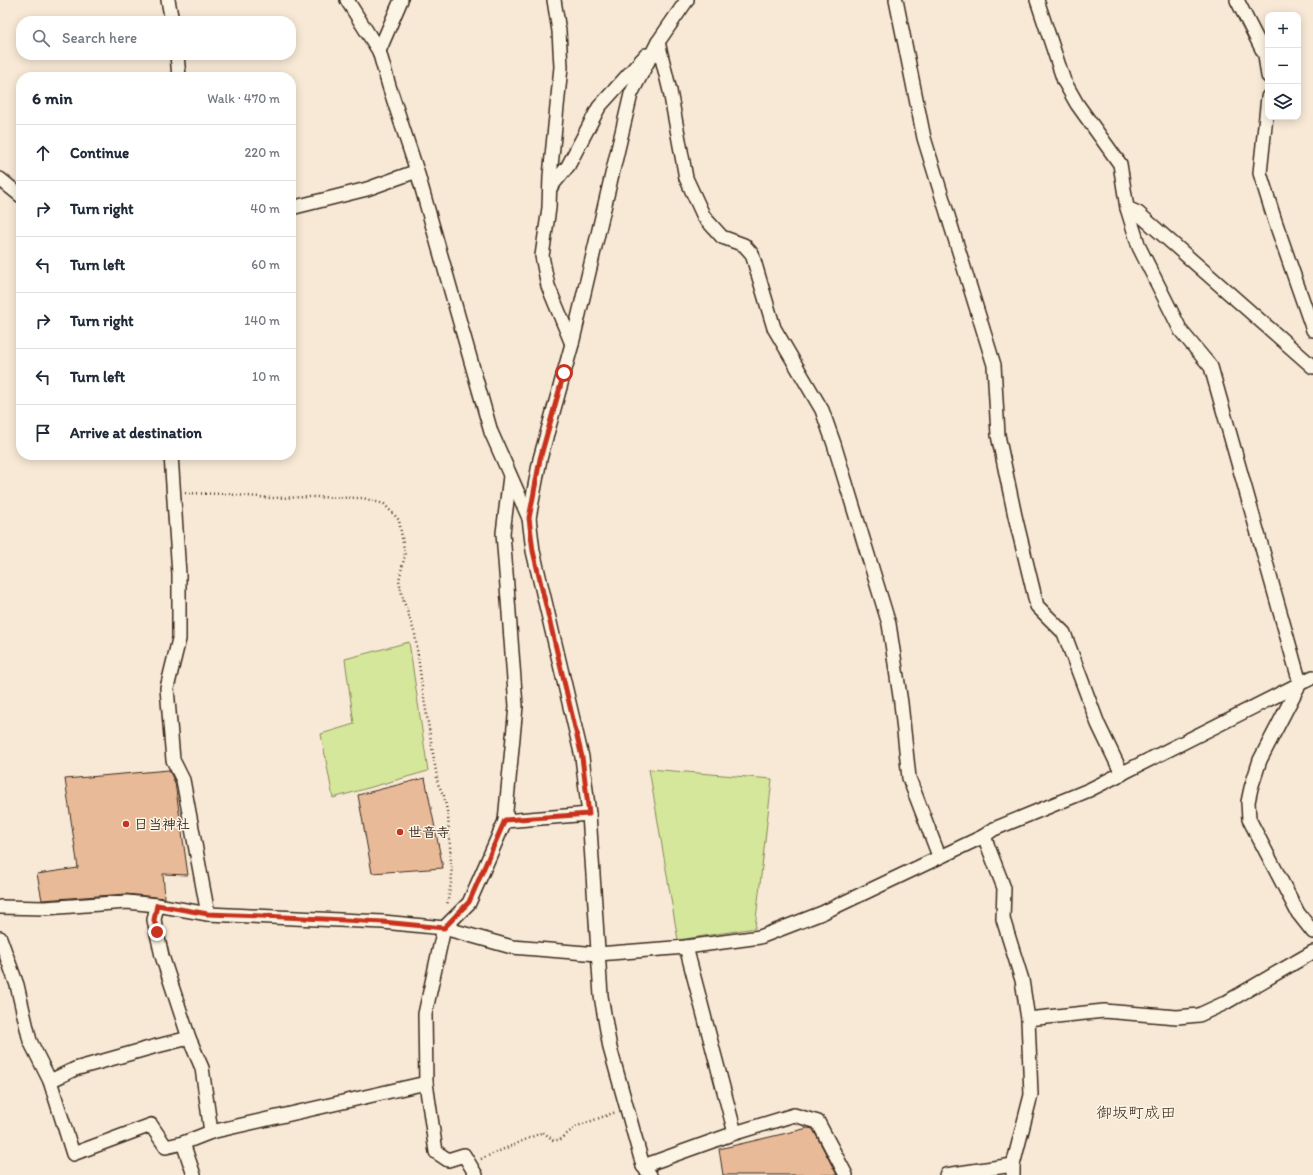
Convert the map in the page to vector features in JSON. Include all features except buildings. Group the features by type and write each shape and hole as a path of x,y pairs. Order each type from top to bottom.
{"street":[{"path":"168,0 171,16"},
{"path":"346,0 380,51 389,86 417,171 491,432 529,518 533,551 582,757 589,814 601,996 610,1048 647,1170 736,1133 794,1115 818,1122 846,1175"},
{"path":"380,51 401,0"},
{"path":"554,0 559,31 561,67 542,256 548,286 572,344"},
{"path":"529,518 540,459 572,344 631,94 658,42 686,0"},
{"path":"896,0 924,138 994,365 998,435 1015,516 1037,606 1064,633 1098,724 1122,774"},
{"path":"1037,0 1064,81 1077,104 1120,164 1127,208 1139,247 1181,331 1211,367 1300,683 1260,760 1248,802 1249,819 1298,912 1313,932"},
{"path":"1237,0 1265,55"},
{"path":"550,188 568,166 599,107 658,42"},
{"path":"658,42 670,91 686,178 704,217 722,237 744,245 752,254 774,328 822,410 834,444 890,624 901,703 908,778 939,856"},
{"path":"177,60 179,72"},
{"path":"1266,120 1260,173 1313,330"},
{"path":"296,207 367,189 417,171"},
{"path":"0,179 16,192"},
{"path":"1127,208 1138,213 1313,367"},
{"path":"171,460 180,574 179,639 167,688 173,760 182,780 208,914"},
{"path":"473,1170 464,1155 448,1160 436,1152 426,1082 425,1014 444,928 469,902 505,820 516,706 503,533 510,474"},
{"path":"0,907 45,908 127,902 157,905 208,914 383,922 444,928 512,947 598,954 686,947 760,936 822,913 939,856 984,836 994,829 1089,790 1313,677"},
{"path":"505,820 589,814"},
{"path":"946,1175 1013,1170 1031,1095 1028,1020 1022,980 1002,919 1004,888 984,836"},
{"path":"157,905 154,920 162,956 188,1038 202,1068 211,1132"},
{"path":"0,938 16,985 30,1041 50,1081 73,1154 151,1125 166,1146 183,1143 211,1132 426,1082"},
{"path":"686,947 736,1133"},
{"path":"1028,1020 1104,1011 1177,1017 1199,1015 1225,1003 1313,952"},
{"path":"50,1081 75,1069 188,1038"},
{"path":"183,1143 194,1175"}],"path":[{"path":"174,493 225,494 272,498 363,498 384,504 399,520 405,556 399,580 403,599 416,634 422,686 438,784 444,796 448,816 452,877 447,906"},
{"path":"473,1170 543,1132 553,1140 560,1140 575,1127 627,1108"}],"green space":[{"path":"409,642 428,771 333,798 321,734 354,724 345,659"},
{"path":"649,769 772,779 755,928 678,940"}],"place":[{"name":"日当神社","path":"126,824"},
{"name":"世音寺","path":"400,832"}],"district":[{"name":"御坂町成田","path":"1136,1112"}],"route":[{"path":"157,932 154,920 157,905 208,914 383,922 444,928 469,902 505,820 589,814 582,757 533,551 529,518 540,459 564,373"}]}
